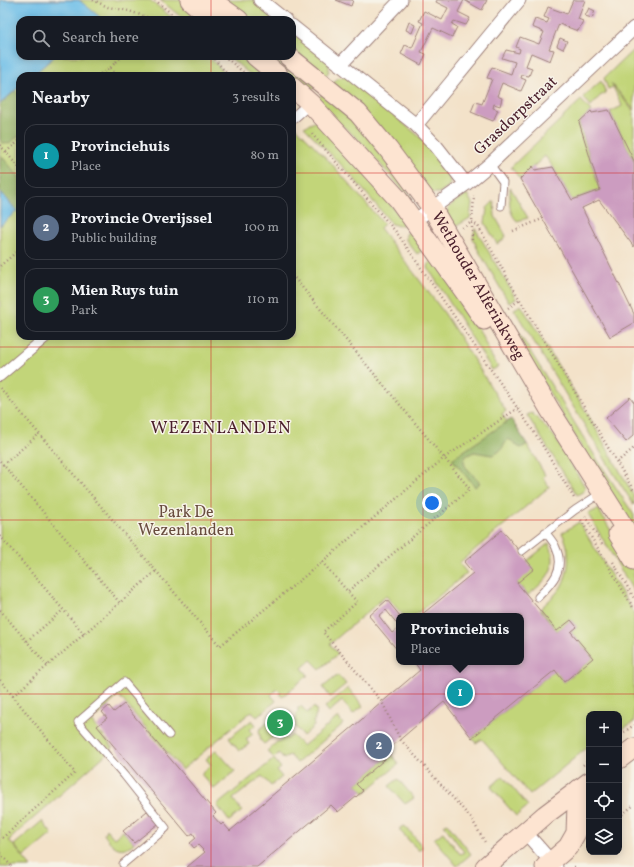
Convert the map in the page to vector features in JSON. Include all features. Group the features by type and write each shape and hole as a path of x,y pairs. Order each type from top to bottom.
{"main road":[{"path":"190,0 208,16"},
{"path":"210,0 233,16"},
{"path":"260,60 274,72"},
{"name":"Wethouder Alferinkweg","path":"293,60 358,113 388,149 432,208 550,410 634,543"},
{"name":"Wethouder Alferinkweg","path":"296,101 299,112 398,199 470,298 583,504 634,560"},
{"path":"622,757 634,748"},
{"path":"485,867 524,832 584,786"},
{"path":"551,865 568,847 576,833 577,804 584,786"}],"street":[{"path":"260,0 280,16"},
{"path":"340,65 401,0"},
{"path":"416,125 519,0"},
{"name":"Grasdorpstraat","path":"414,221 466,184 490,164 634,28"},
{"path":"296,29 416,125 436,146 466,184"},
{"path":"0,376 42,340"},
{"path":"524,832 551,865"}],"lane":[{"path":"490,164 502,182 501,206"},
{"path":"522,551 583,504"},
{"path":"538,597 551,584 558,572 559,559 556,547 545,532"},
{"path":"123,864 166,828 78,722 124,682 169,735"}],"path":[{"path":"93,0 108,7 129,11 143,16"},
{"path":"155,0 174,16"},
{"path":"104,72 118,60"},
{"path":"215,60 226,72"},
{"path":"229,60 243,72"},
{"path":"110,68 114,72"},
{"name":"Wethouder Alferinkweg","path":"299,112 397,233 583,504 603,546"},
{"path":"6,152 16,143"},
{"path":"0,145 16,164"},
{"name":"Wethouder Alferinkweg","path":"466,184 474,198 472,222 478,226 520,300"},
{"path":"513,231 542,219"},
{"path":"0,266 16,252"},
{"path":"296,280 470,489 347,592"},
{"path":"503,310 520,300 634,491"},
{"path":"0,388 220,646 322,562 444,458 518,408"},
{"path":"4,465 40,434"},
{"path":"617,462 634,448"},
{"path":"0,461 120,603"},
{"path":"583,504 634,609"},
{"path":"0,536 84,634"},
{"path":"611,559 634,598"},
{"path":"322,562 357,602 324,632 382,702 400,739 471,818 485,842"},
{"path":"13,696 156,571"},
{"path":"0,610 48,666"},
{"path":"26,641 63,610"},
{"path":"0,680 75,773 0,840"},
{"path":"622,734 634,725"},
{"path":"622,815 634,805"},
{"path":"0,853 12,867"}],"green space":[{"name":"Park De Wezenlanden","path":"0,0 150,0 170,16 16,16 16,60 212,60 224,72 16,72 16,340 296,340 296,127 331,163 384,224 380,228 445,314 506,411 502,414 523,447 527,444 545,475 543,477 549,487 459,563 467,573 418,613 401,613 386,596 330,644 338,654 320,669 311,660 302,668 308,675 282,697 279,694 281,693 277,689 271,695 276,701 257,717 252,711 182,770 119,696 91,721 113,748 9,840 31,867 0,867"},
{"path":"160,0 181,0 200,16 180,16"},
{"path":"220,0 254,0 273,16 242,16"},
{"path":"296,34 329,61 329,71 325,77 296,55"},
{"path":"634,49 634,110 611,83 634,112 634,161 610,112 622,106 613,87 608,89 604,78"},
{"path":"233,60 253,60 267,72 247,72"},
{"path":"269,60 283,60 316,86 307,95 296,85 296,72 282,72"},
{"path":"346,76 420,137 450,173 450,183 448,187 439,193 432,193 332,84 338,78"},
{"path":"601,81 606,93 600,96 591,106 583,97"},
{"path":"15,91 16,92 16,138 8,144 3,143 0,139 0,104"},
{"path":"324,92 370,137 413,199 410,198 359,140 315,102"},
{"path":"581,100 591,111 579,123 600,190 572,200 545,156 520,179 511,167"},
{"path":"316,121 341,146 406,223 398,226 392,224 351,175 304,127"},
{"path":"0,154 16,173 16,210 0,191"},
{"path":"510,187 528,218 517,221 514,217 510,209"},
{"path":"467,194 472,203 470,218 450,230 446,216 447,211 454,202"},
{"path":"494,201 495,216 506,236 497,244 485,223 487,208"},
{"path":"475,228 516,299 509,303 477,248 473,238"},
{"path":"411,229 427,247 417,254 406,240 406,234"},
{"path":"436,258 475,321 498,367 492,370 428,268 429,263"},
{"path":"521,305 587,413 634,496 634,505 514,309"},
{"path":"509,317 595,456 634,515 634,536 506,319"},
{"path":"532,413 554,436 585,487 584,491 577,495 527,415"},
{"path":"511,419 527,444 521,448 508,439 502,448 495,454 492,455 474,452 466,456 464,460 465,466 480,483 475,487 452,459"},
{"path":"598,509 634,569 634,592 588,514"},
{"path":"579,522 634,613 634,722 622,729 622,711 586,711 586,748 530,795 482,739 476,743 472,738 555,670 564,682 593,658 571,632 577,627 571,620 557,631 540,609 554,596 564,581 568,567 568,553 562,533"},
{"path":"549,543 553,559 552,566 545,579 528,595 517,583 527,561"},
{"path":"338,675 346,684 330,697 323,687"},
{"path":"348,688 363,706 353,714 342,701 329,712 325,707"},
{"path":"301,706 307,713 314,707 317,711 317,714 315,715 316,717 314,718 315,720 313,721 314,726 303,736 295,726 296,714 299,711 297,709"},
{"path":"279,712 281,714 283,712 284,714 288,712 289,714 289,720 287,722 288,727 282,733 270,720"},
{"path":"338,717 343,724 297,763 290,755 284,759 279,753 274,758 267,751 278,741 279,742 285,737 287,739 292,735 303,746"},
{"path":"252,720 256,725 249,730 253,734 246,739 249,744 239,751 229,738"},
{"path":"267,723 271,726 268,729 274,736 264,744 261,741 259,730"},
{"path":"216,750 235,771 214,789 201,774 211,765 206,759"},
{"path":"391,754 399,764 364,793 356,784"},
{"path":"274,759 281,768 277,771 282,777 271,786 262,776 233,799 242,811 229,821 217,805"},
{"path":"503,776 528,806 516,816 491,787"},
{"path":"398,779 414,798 405,804 389,786"},
{"path":"42,821 52,834 24,857 14,845"},
{"path":"447,823 471,854 457,866 434,839 443,832 460,854 464,852 444,825"},
{"path":"403,826 407,828 421,845 422,847 420,850 418,850 400,831 400,828"},
{"path":"106,829 114,838 123,831 134,843 125,848 117,848 104,834"}],"water":[{"path":"0,0 79,0 99,16 16,16 16,60 50,60 37,72 16,72 16,90 0,104"},
{"path":"0,191 16,210 16,212 0,226"}],"building":[{"path":"336,0 353,0 351,6"},
{"path":"437,0 464,0 458,12 470,18 466,25 454,21 452,24 457,27 452,37 433,28 421,52 426,54 421,65 401,54 405,45 412,48 423,23 419,21 424,11 442,20 448,8 436,2"},
{"path":"464,0 487,0 482,10"},
{"path":"573,0 585,0 578,19 583,21 578,31 559,24 549,49 554,50 550,61 531,53 526,66 532,68 529,76 522,75 521,78 526,80 521,91 502,83 497,96 502,98 500,106 494,104 493,108 498,110 493,121 471,112 475,102 482,104 492,79 487,78 492,67 511,74 515,62 502,58 506,50 519,53 520,49 516,47 520,37 539,44 544,32 532,27 535,19 547,23 549,19 544,17 548,7 567,14"},
{"path":"589,8 595,11 592,18 585,16"},
{"path":"409,22 415,25 412,33 406,30"},
{"path":"560,38 567,41 563,49 557,46"},
{"path":"609,110 634,161 634,247 599,200 582,208 634,314 634,323 610,337 520,179 533,166 535,170 553,167 572,200 600,190 579,122 591,111 592,113"},
{"path":"630,397 634,402 634,435 626,442 606,418"},
{"path":"502,530 534,569 517,583 557,631 571,620 577,627 571,632 593,658 564,682 555,670 472,738 444,702 390,748 391,754 356,784 363,791 338,812 331,805 257,867 187,867 205,852 198,845 194,848 190,843 196,838 193,833 189,836 97,726 107,718 102,712 109,706 114,712 124,704 216,813 213,816 221,825 223,823 230,831 420,670 416,665 524,665 524,613 424,613 473,573 464,562"},
{"path":"387,600 398,613 396,613 396,622 386,610 379,616 392,633 396,630 396,648 369,616"},
{"path":"147,811 158,824 134,843 123,831"}],"place":[{"name":"Provinciehuis","path":"460,693"},
{"name":"Mien Ruys tuin","path":"280,723"},
{"name":"Provincie Overijssel","path":"379,746"}],"district":[{"name":"WEZENLANDEN","path":"221,428"}]}
